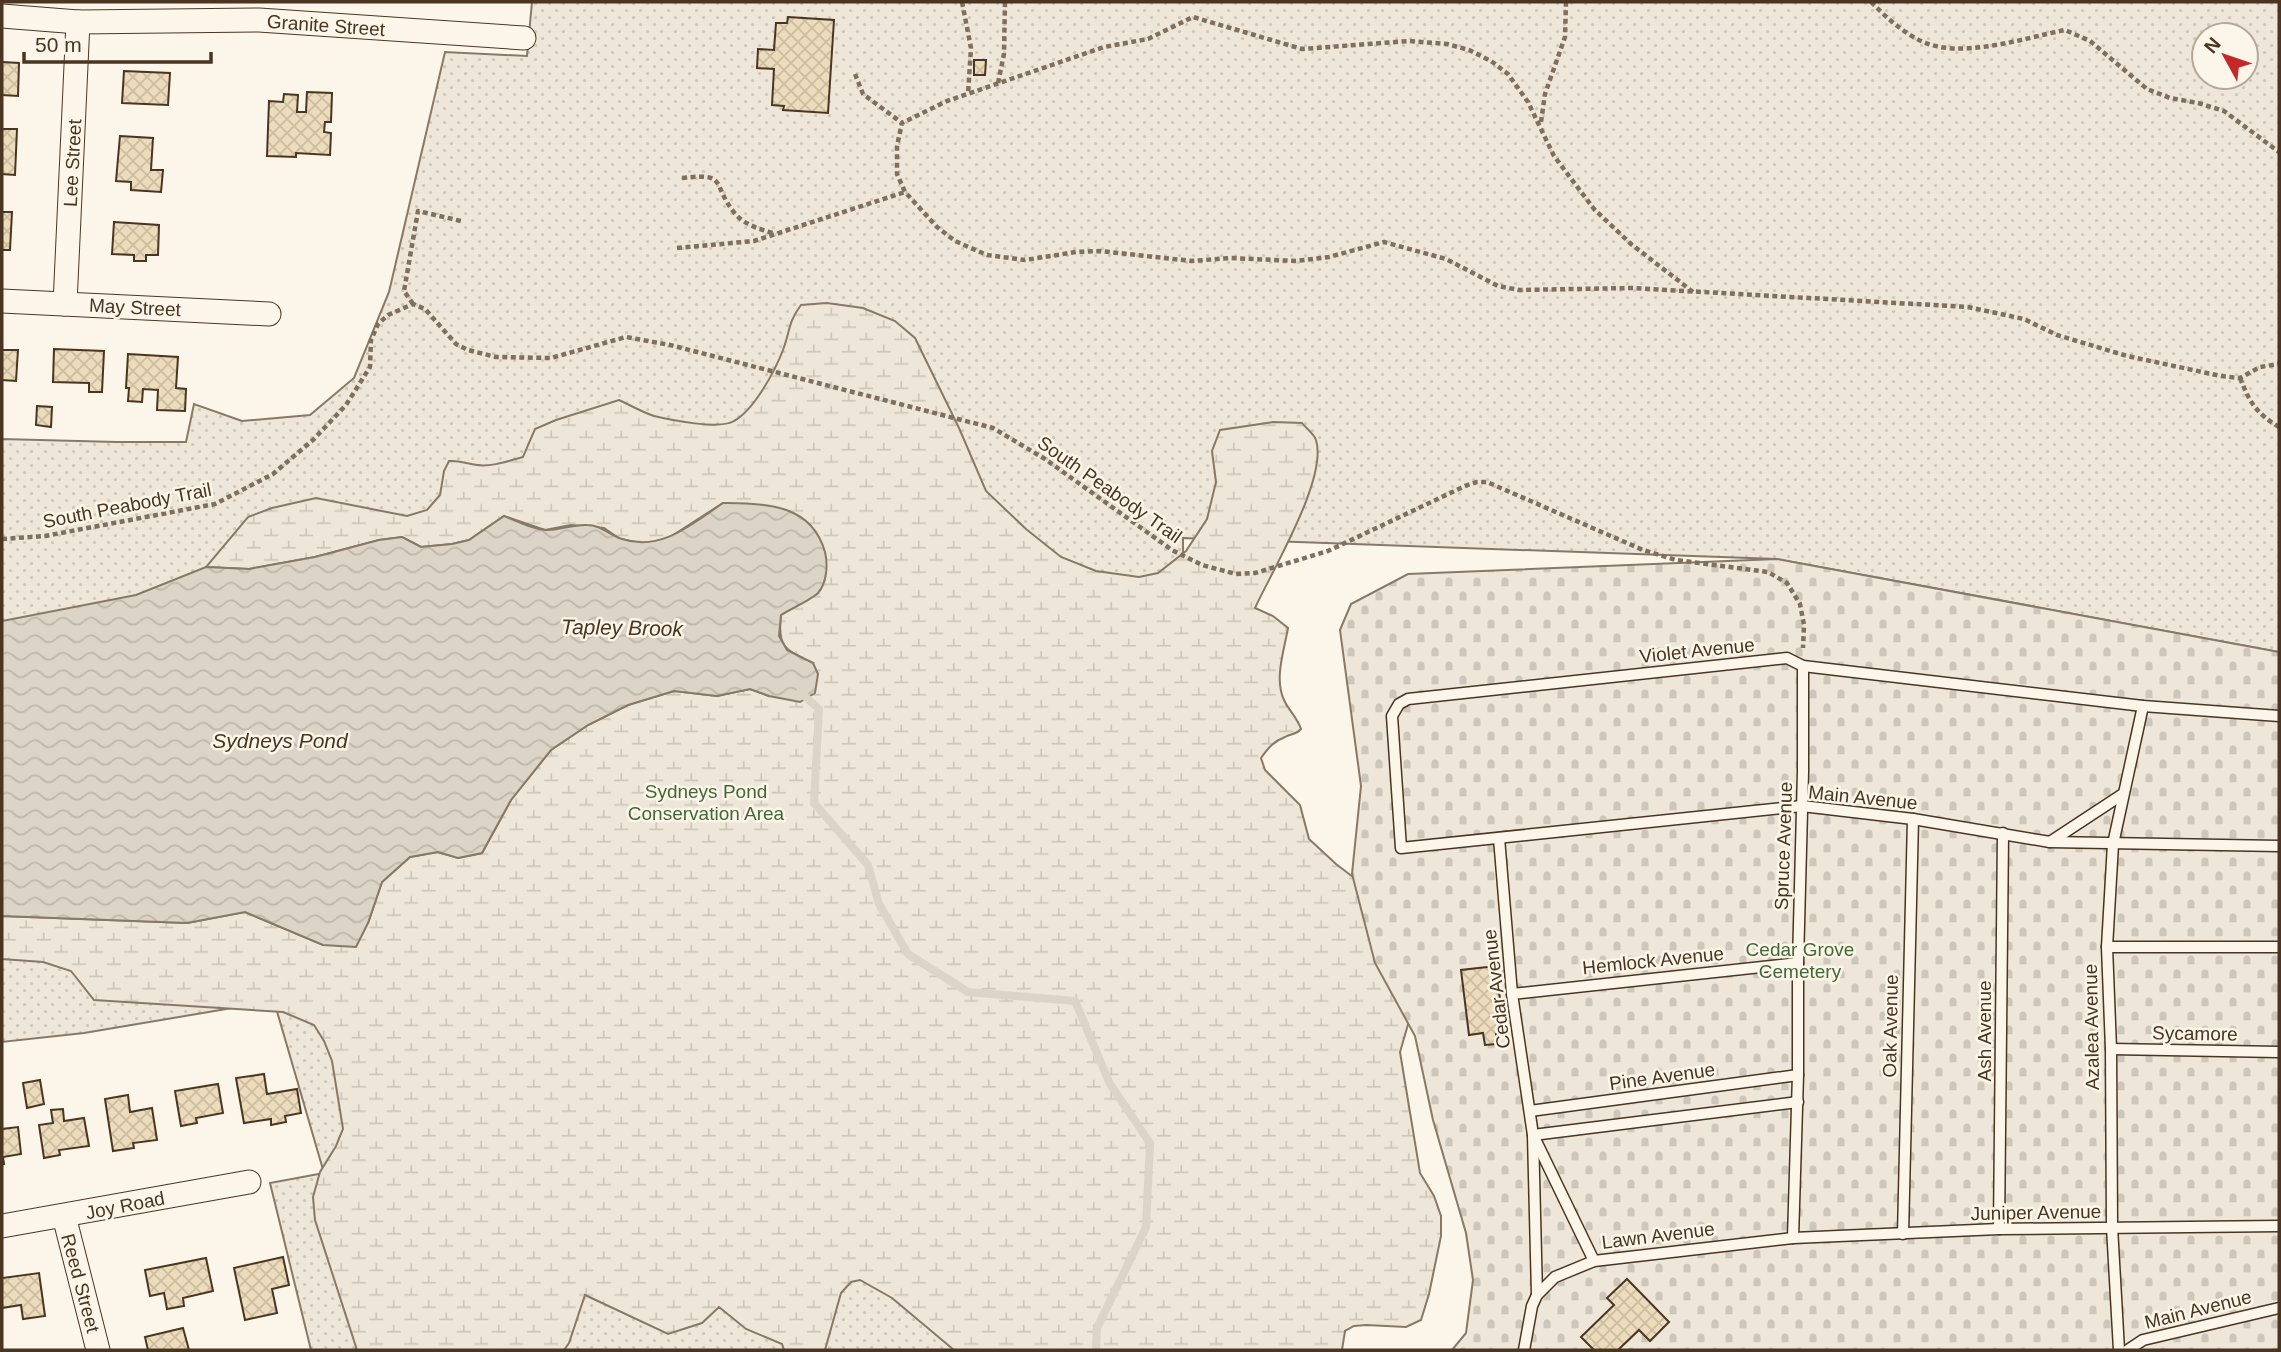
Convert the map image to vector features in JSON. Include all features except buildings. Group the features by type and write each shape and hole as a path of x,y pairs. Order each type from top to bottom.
{"street":[{"name":"Granite Street","path":"2,16 78,22 259,20 524,38"},
{"name":"Lee Street","path":"65,304 78,22"},
{"name":"May Street","path":"2,301 269,314"},
{"name":"Joy Road","path":"2,1226 249,1181"},
{"name":"Reed Street","path":"64,1216 98,1350"}],"lane":[{"name":"Violet Avenue","path":"1401,848 1392,716 1394,710 1405,700 1791,659 1803,666 2143,706 2279,716"},
{"name":"Spruce Avenue","path":"1793,1238 1798,1102 1803,666"},
{"name":"Azalea Avenue","path":"2119,1350 2112,1227 2111,1049 2107,947 2113,844 2143,706"},
{"path":"2050,842 2123,794"},
{"name":"Main Avenue","path":"1401,848 1802,806 1913,819 2050,842 2279,846"},
{"name":"Oak Avenue","path":"1903,1234 1913,819"},
{"name":"Ash Avenue","path":"1999,1229 2003,833"},
{"name":"Cedar Avenue","path":"1499,838 1512,993 1533,1135 1537,1295 1532,1307 1524,1350"},
{"path":"2107,947 2279,947"},
{"name":"Hemlock Avenue","path":"1512,993 1798,963"},
{"name":"Sycamore","path":"2111,1049 2279,1052"},
{"name":"Pine Avenue","path":"1530,1111 1798,1074"},
{"path":"1533,1135 1798,1102"},
{"name":"Cedar Avenue","path":"1533,1135 1594,1261"},
{"name":"Juniper Avenue","path":"1793,1238 1999,1229 2279,1226"},
{"name":"Lawn Avenue","path":"1537,1295 1555,1277 1594,1261 1793,1238"},
{"name":"Main Avenue","path":"2128,1350 2143,1340 2279,1308"}],"path":[{"path":"962,2 971,48 968,94"},
{"path":"998,84 1004,54 1005,2"},
{"path":"1541,126 1541,109 1545,94 1565,37 1566,2"},
{"path":"1871,2 1909,34 1924,43 1942,47 1968,48 2064,30 2072,32 2090,41 2147,89 2170,98 2224,111 2279,152"},
{"path":"902,123 947,101 1104,47 1148,39 1193,16 1302,49 1409,41 1447,44 1469,50 1491,61 1508,75 1528,102 1555,156 1594,209 1631,244 1693,292"},
{"path":"855,74 863,93 902,123"},
{"path":"902,123 897,146 897,174 905,192 937,227 955,241 977,253 1002,258 1025,260 1100,251 1192,261 1230,258 1296,261 1329,257 1384,243 1446,259 1498,286 1520,290 1632,288 1982,309 2024,319 2057,335 2180,369 2239,379 2260,367 2279,364"},
{"path":"682,178 705,175 713,177 722,187 733,212 742,221 776,234"},
{"path":"677,248 754,241 905,192"},
{"path":"413,304 404,290 418,211 461,221"},
{"name":"South Peabody Trail","path":"2,539 45,536 215,504 273,474 313,440 346,405 369,367 371,340 378,324 388,315 413,304 425,309 456,344 496,358 551,358 617,338 633,338 670,345 993,428 1045,459 1172,550 1202,565 1236,574 1255,573 1328,551 1465,486 1487,482 1643,550 1676,560 1768,572 1787,583 1800,604 1804,625 1803,666"},
{"path":"2239,379 2252,405 2261,416 2279,426"}],"green space":[{"path":"532,2 2279,2 2279,652 1777,559 1183,538 1187,1350 311,1350 270,1183 324,1173 274,1001 84,1033 2,1042 2,439 186,442 194,404 242,421 310,415 354,378 389,292 445,52 527,56"},
{"name":"Sydneys Pond Conservation Area","path":"827,303 863,308 895,321 915,338 986,491 1026,529 1061,557 1096,571 1139,577 1158,573 1186,551 1207,519 1216,482 1212,451 1220,430 1273,422 1302,423 1315,438 1318,457 1306,500 1255,608 1273,616 1288,628 1281,665 1281,692 1301,729 1274,743 1261,758 1265,770 1300,805 1309,839 1374,893 1414,1004 1400,1052 1420,1173 1434,1196 1441,1216 1441,1236 1421,1320 1406,1327 1354,1326 1345,1331 1342,1350 954,1350 892,1298 860,1280 851,1282 841,1293 825,1350 784,1350 782,1344 746,1329 719,1307 702,1323 668,1334 585,1295 569,1343 564,1350 357,1350 315,1220 313,1197 320,1172 343,1129 332,1061 314,1025 283,1012 94,1000 71,971 43,962 2,959 2,916 187,923 245,912 323,945 368,923 382,882 410,857 438,852 458,858 482,853 511,800 551,750 588,725 628,705 674,691 717,696 750,689 769,696 813,663 785,646 780,626 781,615 818,593 723,503 667,539 646,544 620,539 604,528 571,525 545,530 504,516 469,540 452,544 421,547 402,537 249,569 206,567 248,517 272,508 316,498 407,516 427,510 440,495 444,471 449,461 488,465 523,457 535,429 619,400 650,414 672,420 727,424 742,416 769,379 801,305"},
{"name":"Cedar Grove Cemetery","path":"1777,559 2279,652 2279,1350 1452,1350 1466,1333 1473,1280 1466,1233 1433,1120 1415,1036 1375,963 1352,874 1361,786 1340,630 1351,604 1408,574"}],"water":[{"name":"Sydneys Pond","path":"723,503 770,506 798,515 818,536 825,552 826,573 821,589 811,599 781,615 779,636 787,650 813,663 818,674 815,693 800,702 750,689 717,696 674,691 628,705 588,725 551,750 511,800 482,853 458,858 438,852 410,857 382,882 368,923 356,947 323,945 245,912 187,923 2,916 2,621 136,595 206,567 249,569 402,537 421,547 452,544 469,540 504,516 540,529 592,525 622,539 650,542 676,534"}],"waterway":[{"name":"Tapley Brook","path":"800,692 819,709 814,803 868,865 879,904 908,954 968,992 1075,1001 1110,1084 1150,1143 1146,1227 1097,1328 1096,1350"}]}
